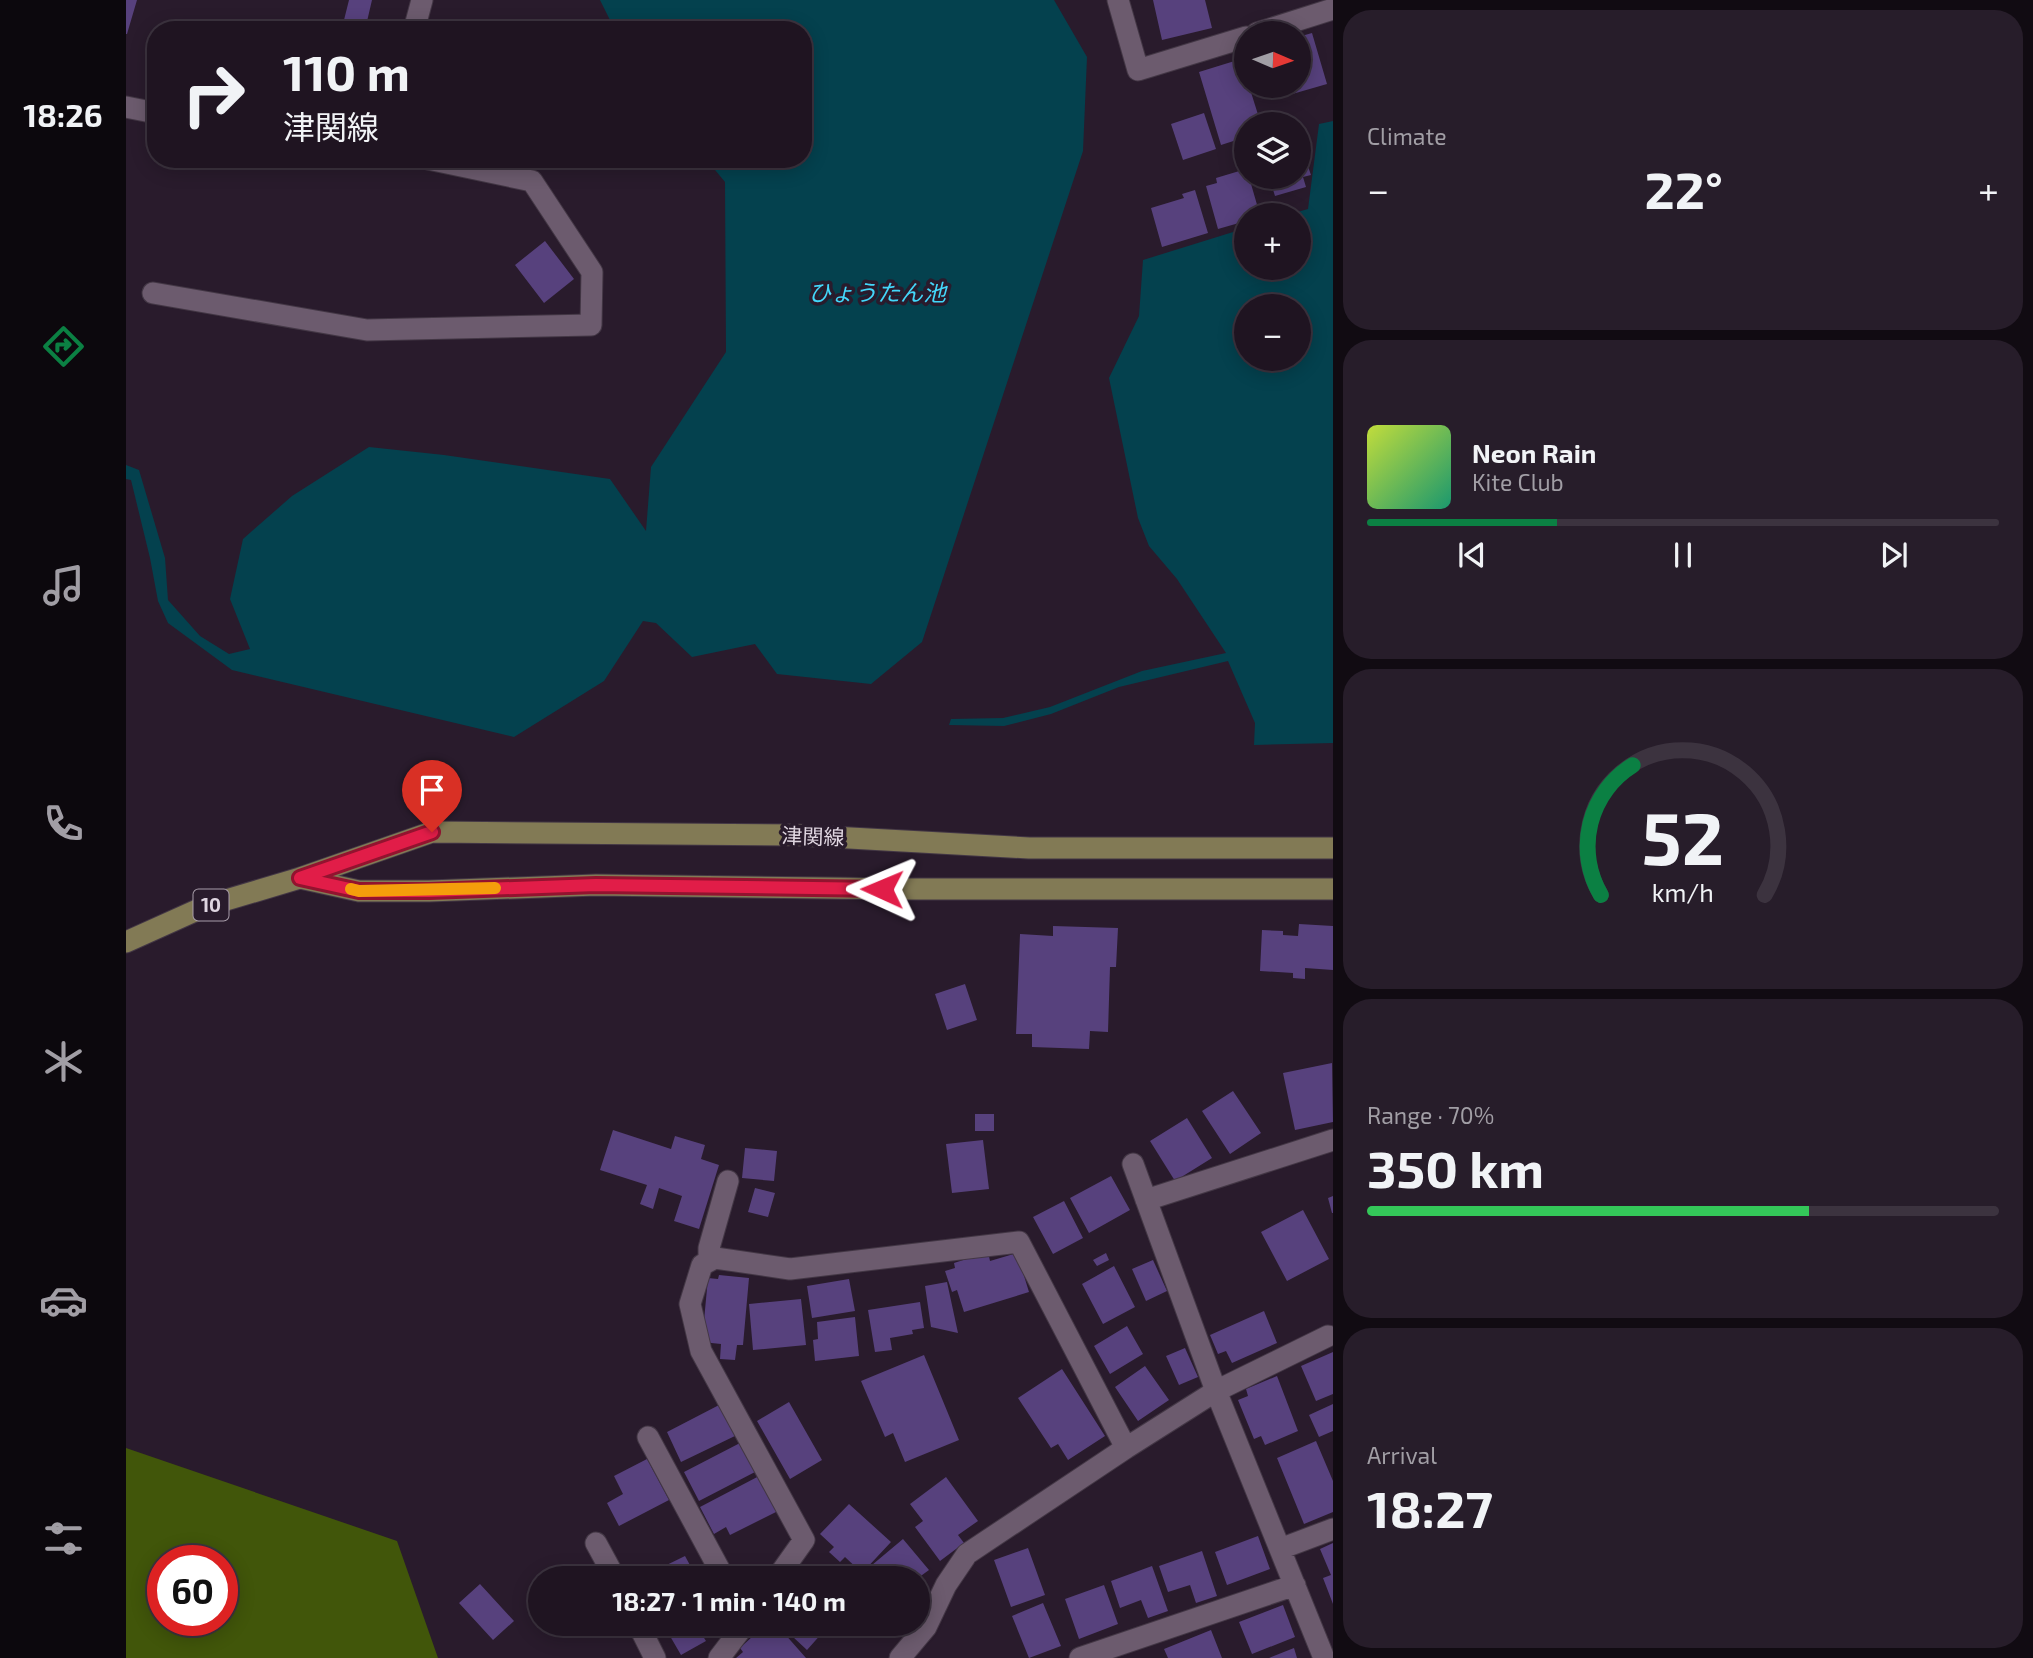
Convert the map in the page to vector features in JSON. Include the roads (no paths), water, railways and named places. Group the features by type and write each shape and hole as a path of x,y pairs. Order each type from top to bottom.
{"main road":[{"name":"津関線","path":"126,942 206,906 300,878 432,832 796,835 1029,848 1333,848"},
{"name":"津関線","path":"300,878 359,891 596,885 908,889 1333,888"}],"street":[{"path":"416,21 422,0"},
{"path":"1118,0 1138,70 1234,41"},
{"path":"1294,21 1333,9"},
{"path":"126,107 147,111"},
{"path":"153,293 367,330 591,325 592,272 531,181 470,168"},
{"path":"1146,1200 1333,1140"},
{"path":"1133,1164 1216,1391 1295,1585 1326,1650"},
{"path":"709,1261 709,1248 728,1181"},
{"path":"786,1566 804,1540 701,1351 690,1304 702,1265 715,1258 790,1269 1019,1242 1126,1448"},
{"path":"901,1658 926,1626 946,1585 967,1553 1216,1391 1328,1336"},
{"path":"648,1437 718,1566"},
{"path":"1280,1549 1333,1529"},
{"path":"596,1543 608,1566"},
{"path":"1080,1658 1295,1585"},
{"path":"644,1636 655,1658"},
{"path":"719,1658 736,1636"}],"water":[{"name":"ひょうたん池","path":"600,0 1054,0 1087,57 1083,151 922,642 871,684 777,674 755,644 692,657 656,623 643,621 604,681 514,737 232,670 168,623 158,601 131,480 126,479 126,465 139,470 165,558 168,600 200,636 229,654 250,649 230,599 243,539 292,496 369,447 610,479 646,531 651,467 726,352 725,182 713,168 812,168 812,21 610,21"},
{"path":"1333,121 1333,743 1254,745 1255,723 1228,661 1119,687 1051,714 1004,726 949,725 951,719 1003,718 1050,707 1142,671 1226,653 1177,579 1149,546 1138,518 1109,378 1139,316 1143,260 1234,232 1234,280 1311,280 1311,203 1309,203 1319,124"}]}
